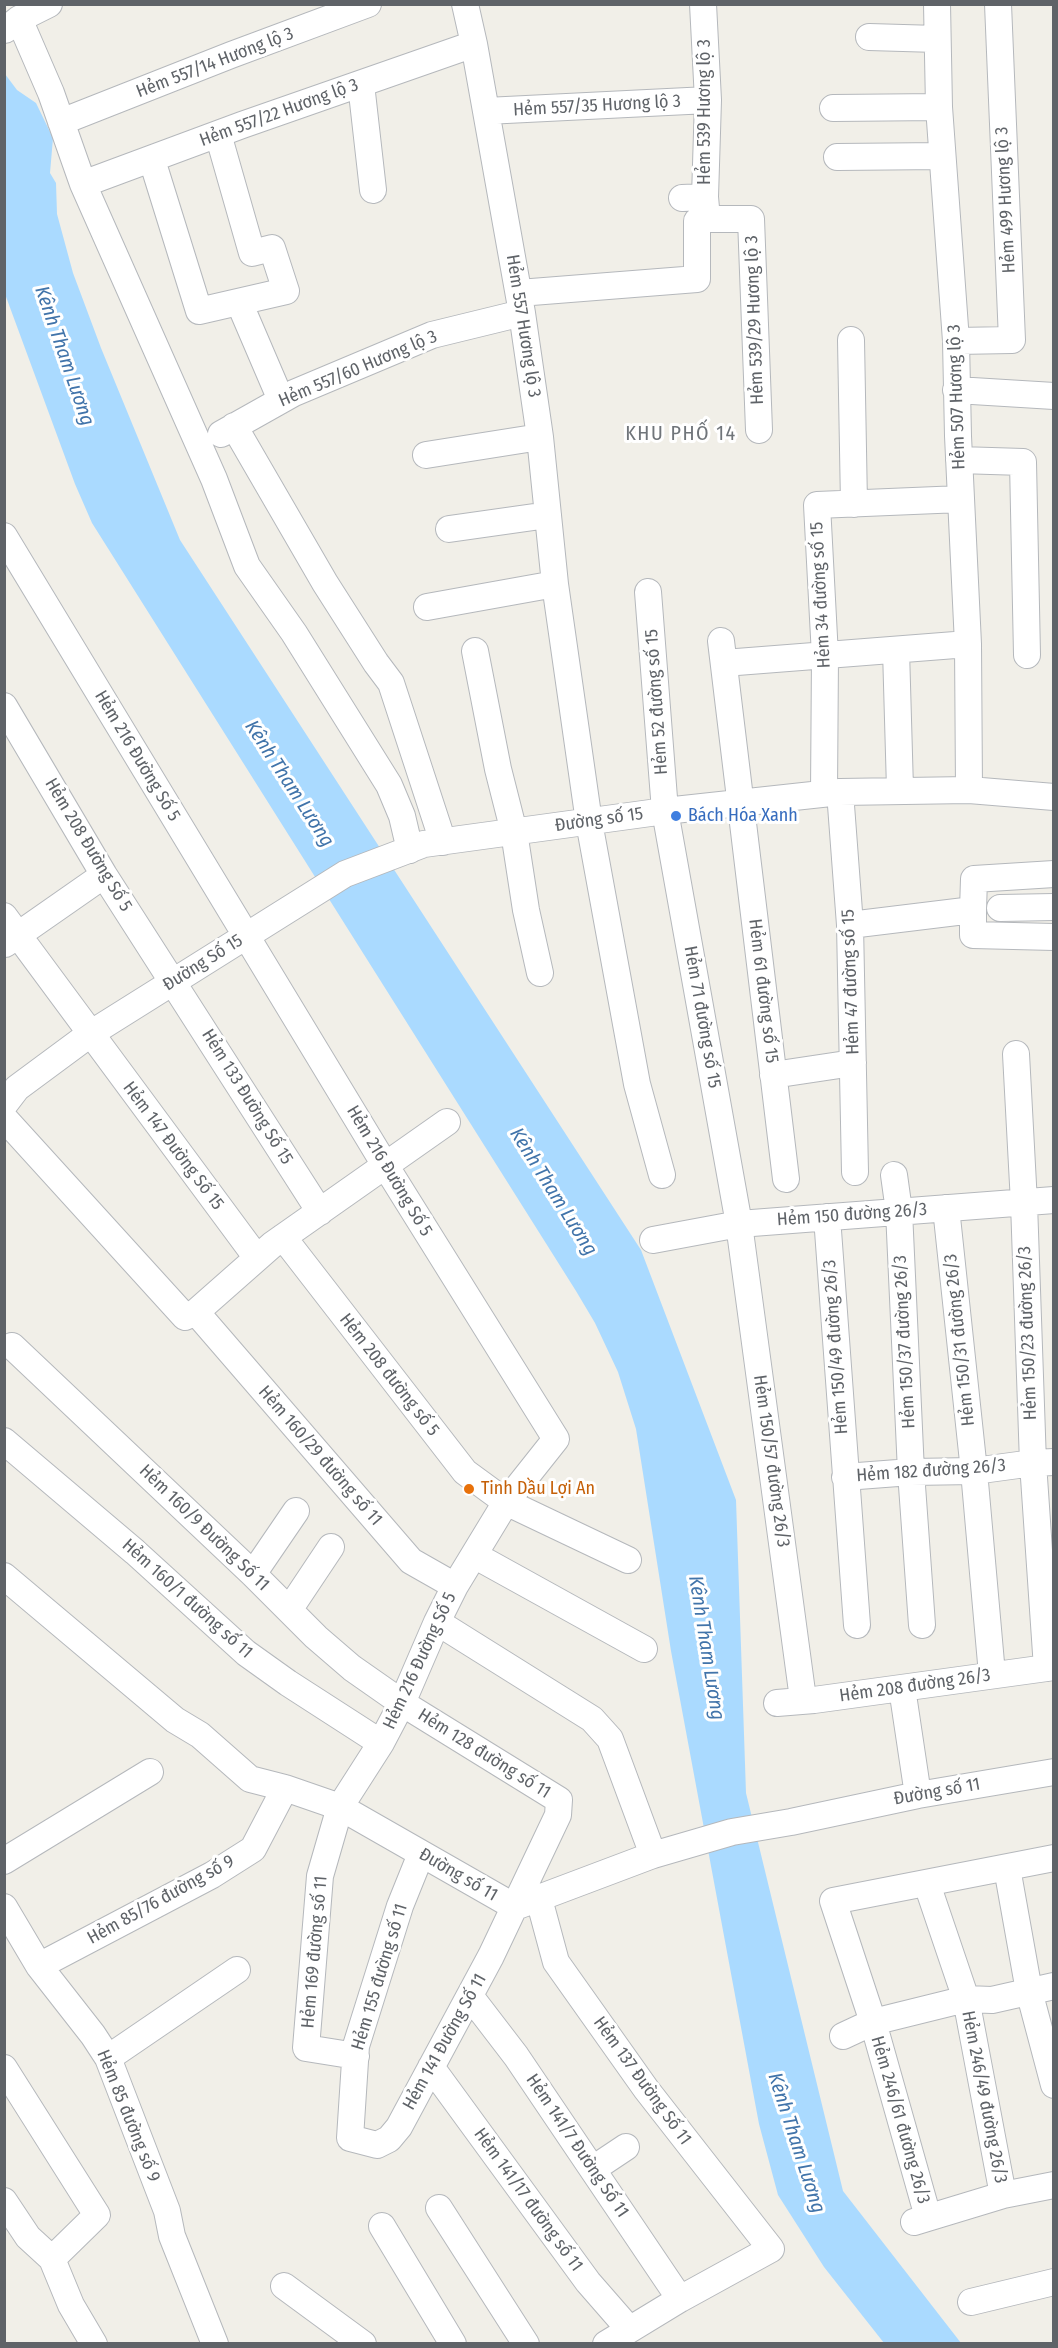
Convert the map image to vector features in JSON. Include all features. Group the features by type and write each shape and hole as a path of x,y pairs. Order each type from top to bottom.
{"street":[{"path":"49,4 12,24 51,93 84,184 214,479 247,566 294,633 388,785 402,816 404,852"},
{"name":"Hẻm 557/14 Hương lộ 3","path":"61,122 368,4"},
{"name":"Hẻm 539 Hương lộ 3","path":"698,205 708,100 703,4"},
{"name":"Hẻm 507 Hương lộ 3","path":"937,4 939,107 956,341 956,390 968,644 969,790"},
{"name":"Hẻm 499 Hương lộ 3","path":"956,341 1012,340 998,4"},
{"name":"Hẻm 557 Hương lộ 3","path":"469,5 520,303 540,437 555,584 589,822 637,1084 662,1175"},
{"path":"869,37 937,39"},
{"name":"Hẻm 557/22 Hương lộ 3","path":"84,184 474,44"},
{"path":"361,84 374,190"},
{"name":"Hẻm 557/35 Hương lộ 3","path":"486,111 708,100"},
{"path":"833,108 939,107"},
{"path":"152,160 199,311 286,291 272,248 252,253 218,134"},
{"path":"837,157 942,156"},
{"name":"Hẻm 557/60 Hương lộ 3","path":"443,842 391,683 227,430 281,400 432,335 520,303 697,279 698,205"},
{"name":"Hẻm 539/29 Hương lộ 3","path":"698,205 751,219 759,430"},
{"path":"239,302 281,400"},
{"path":"851,340 854,504"},
{"path":"956,390 1053,396"},
{"path":"426,455 540,437"},
{"path":"959,460 1023,462 1027,655"},
{"name":"Hẻm 34 đường số 15","path":"832,793 817,505 961,499"},
{"path":"449,528 548,515"},
{"name":"Hẻm 216 Đường Số 5","path":"4,536 385,1165 556,1439 506,1502 455,1586 402,1703 381,1743 340,1807"},
{"path":"428,607 555,584"},
{"name":"Hẻm 52 đường số 15","path":"648,592 665,811"},
{"path":"825,656 968,644"},
{"path":"896,650 900,789"},
{"path":"475,651 498,769 514,832 526,910 540,973"},
{"name":"Hẻm 61 đường số 15","path":"786,1179 722,652 825,656"},
{"name":"Hẻm 208 Đường Số 5","path":"4,706 104,875 173,981"},
{"name":"Đường số 15","path":"404,852 424,844 665,811 832,793 900,789 969,790 1053,797"},
{"name":"Hẻm 47 đường số 15","path":"832,793 850,925 855,1172"},
{"name":"Hẻm 71 đường số 15","path":"665,811 739,1224"},
{"name":"Đường Số 15","path":"11,1096 90,1034 345,874 404,852"},
{"path":"1053,874 974,879 973,910 973,935 1053,937"},
{"path":"9,931 104,875"},
{"path":"1000,908 1053,907"},
{"path":"850,925 973,910"},
{"name":"Hẻm 147 Đường Số 15","path":"9,931 90,1034 257,1258"},
{"name":"Hẻm 133 Đường Số 15","path":"173,981 320,1212"},
{"name":"Hẻm 150/23 đường 26/3","path":"1016,1054 1024,1203 1043,1462 1050,1667"},
{"path":"773,1075 853,1064"},
{"name":"Hẻm 160/29 đường số 11","path":"4,1118 190,1315 411,1561 455,1586"},
{"path":"190,1315 283,1237 447,1122"},
{"name":"Hẻm 150/37 đường 26/3","path":"894,1175 899,1211 911,1472 922,1625"},
{"name":"Hẻm 150 đường 26/3","path":"653,1240 739,1224 1053,1200"},
{"name":"Hẻm 150/31 đường 26/3","path":"946,1208 974,1471 991,1663"},
{"name":"Hẻm 150/49 đường 26/3","path":"827,1217 856,1625"},
{"name":"Hẻm 150/57 đường 26/3","path":"739,1224 803,1699"},
{"name":"Hẻm 208 đường số 5","path":"283,1237 465,1472 506,1502 628,1560"},
{"name":"Hẻm 160/9 Đường Số 11","path":"12,1346 253,1574 316,1637 352,1668 402,1703"},
{"name":"Hẻm 160/1 đường số 11","path":"4,1441 135,1552 246,1653 381,1743"},
{"name":"Hẻm 182 đường 26/3","path":"844,1477 911,1472 974,1471 1043,1462"},
{"path":"253,1574 296,1511"},
{"path":"289,1610 331,1547"},
{"path":"474,1555 644,1649"},
{"name":"Đường số 11","path":"4,1576 174,1720 200,1735 250,1779 285,1788 340,1807 514,1907 653,1855 732,1832 918,1795 1053,1772"},
{"path":"437,1622 582,1712 598,1725 610,1739 653,1855"},
{"name":"Hẻm 208 đường 26/3","path":"777,1703 803,1699 814,1700 1050,1667"},
{"path":"902,1688 918,1795"},
{"name":"Hẻm 128 đường số 11","path":"402,1703 559,1800 558,1815 514,1907"},
{"path":"4,1861 150,1772"},
{"name":"Hẻm 85/76 đường số 9","path":"39,1966 212,1875 253,1849 285,1788"},
{"name":"Hẻm 169 đường số 11","path":"340,1807 320,1876 306,2049 356,2056"},
{"name":"Hẻm 155 đường số 11","path":"350,2138 356,2046 400,1906 421,1854"},
{"path":"927,1884 1053,1858"},
{"path":"1007,1868 1029,1991 1053,2085"},
{"name":"Hẻm 246/61 đường 26/3","path":"927,1884 833,1901 873,2022 921,2220 1003,2195"},
{"name":"Hẻm 246/49 đường 26/3","path":"927,1884 966,1999 1003,2195"},
{"name":"Hẻm 137 Đường Số 11","path":"539,1899 556,1962 646,2089 771,2249 680,2298"},
{"name":"Hẻm 85 đường số 9","path":"4,1907 39,1966 93,2035 108,2058 167,2211 172,2236 215,2343"},
{"name":"Hẻm 141 Đường Số 11","path":"350,2138 377,2145 389,2139 399,2127 470,1996 514,1907"},
{"path":"108,2058 237,1970"},
{"path":"843,2036 873,2022 966,1999 992,2000 1053,1986"},
{"name":"Hẻm 141/7 Đường Số 11","path":"470,1996 516,2056 680,2298"},
{"name":"Hẻm 141/17 đường số 11","path":"431,2067 588,2282 629,2329"},
{"path":"4,2068 97,2215 52,2259"},
{"path":"593,2169 626,2147"},
{"path":"1003,2195 1053,2185"},
{"path":"4,2201 28,2236 52,2259 71,2305 94,2343"},
{"path":"439,2208 526,2343"},
{"path":"382,2226 453,2343"},
{"path":"971,2302 1053,2282"},
{"path":"284,2286 363,2343"},
{"path":"606,2343 680,2298"}],"water":[{"name":"Kênh Tham Lương","path":"5,74 17,90 36,103 53,138 50,173 56,183 57,214 73,273 101,348 180,540 641,1250 736,1500 746,1793 843,2191 961,2343 884,2343 824,2267 778,2195 759,2124 671,1651 636,1429 618,1372 595,1323 576,1291 92,523 75,484 5,294"}],"place":[{"name":"Bách Hóa Xanh","path":"676,816"},
{"name":"Tinh Dầu Lợi An","path":"469,1489"}],"district":[{"name":"KHU PHỐ 14","path":"681,434"}]}
